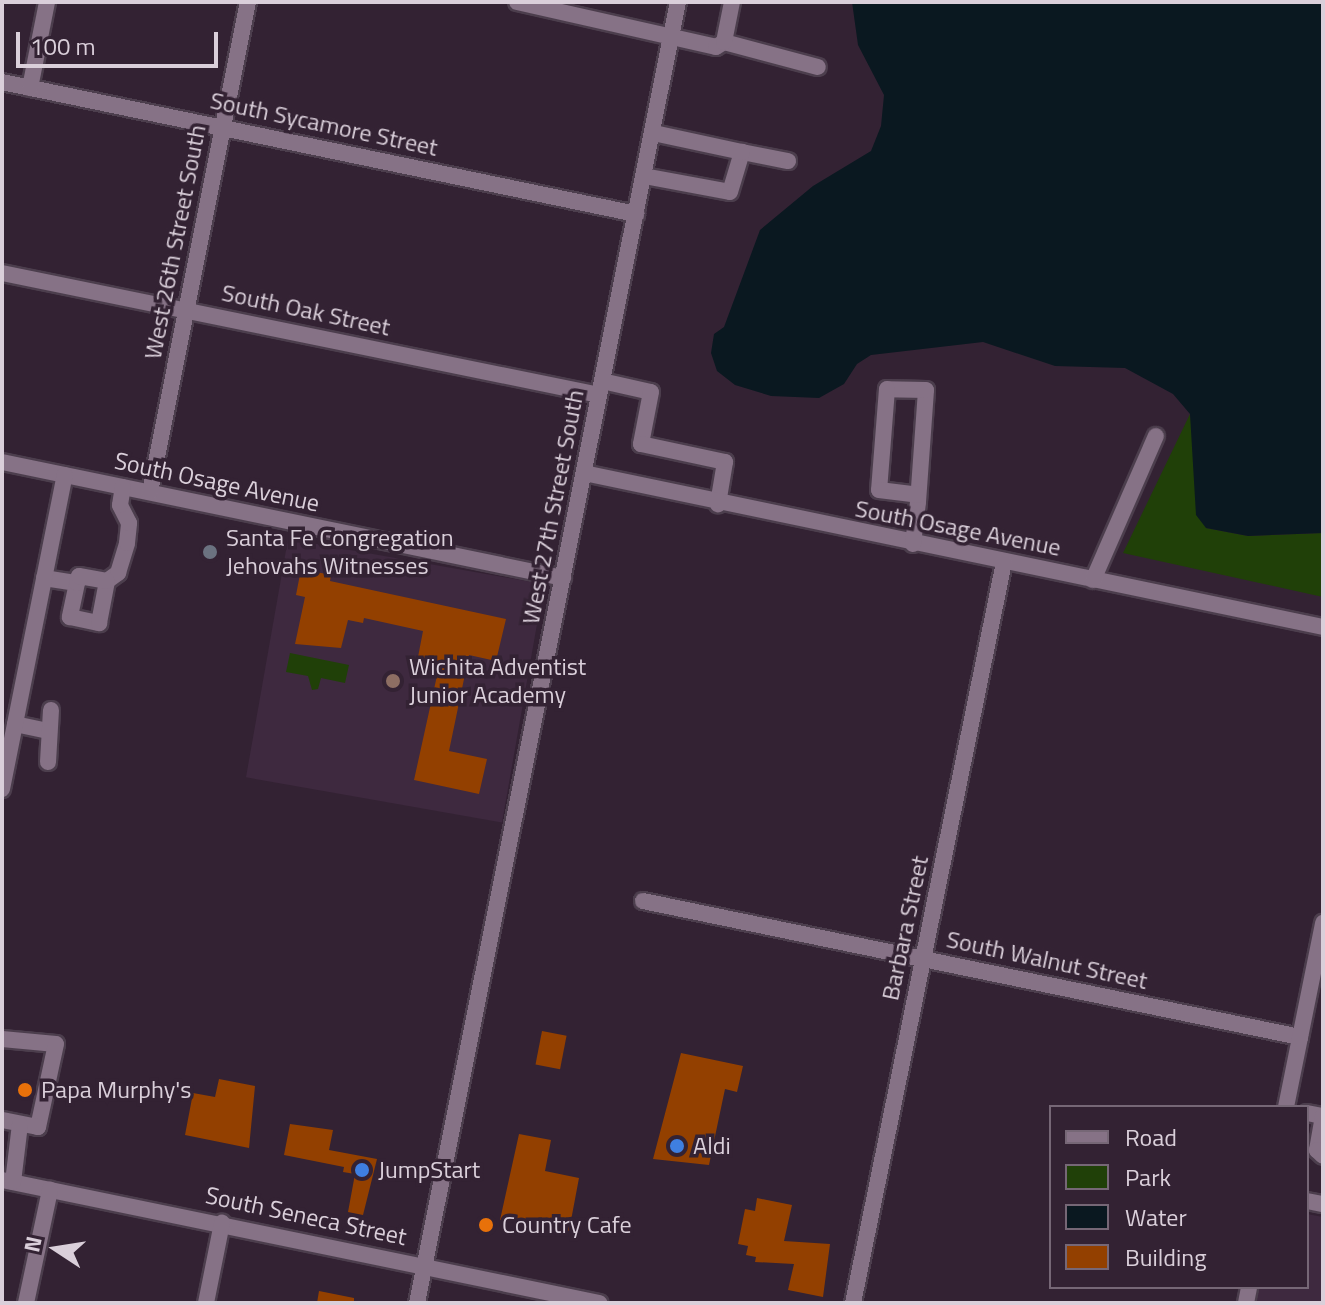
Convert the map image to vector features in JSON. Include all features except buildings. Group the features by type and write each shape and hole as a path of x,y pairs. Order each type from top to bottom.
{"street":[{"path":"30,88 47,2"},
{"name":"West 26th Street South","path":"150,492 248,2"},
{"path":"517,2 716,47 724,42 732,2"},
{"name":"West 27th Street South","path":"417,1303 678,2"},
{"path":"724,42 818,67"},
{"name":"South Sycamore Street","path":"2,82 636,214"},
{"path":"653,133 788,161"},
{"path":"644,176 730,192 742,152"},
{"name":"South Oak Street","path":"2,273 601,388 651,392 641,444 725,462 718,504"},
{"path":"913,544 918,495 926,390 887,389 879,490 918,495"},
{"path":"1093,580 1156,436"},
{"name":"South Osage Avenue","path":"2,462 563,578"},
{"name":"South Osage Avenue","path":"584,473 718,504 1323,627"},
{"path":"2,789 65,475"},
{"path":"107,581 79,576 70,617 99,623 107,581 118,573 127,543 129,523 120,505 123,487"},
{"name":"Barbara Street","path":"853,1303 1004,562"},
{"path":"44,578 77,583"},
{"path":"48,762 51,710"},
{"path":"15,724 49,731"},
{"name":"South Walnut Street","path":"643,901 1300,1037"},
{"path":"1286,1105 1323,923"},
{"path":"2,1039 56,1044 38,1127 2,1120"},
{"path":"1309,1113 1323,1116 1317,1150 1323,1156"},
{"path":"8,1181 20,1124"},
{"name":"South Seneca Street","path":"8,1181 599,1303"},
{"path":"26,1303 50,1190"},
{"path":"206,1303 222,1223"}],"shaded area":[{"name":"Wichita Adventist Junior Academy","path":"288,539 544,584 502,822 246,777"},
{"path":"1309,1214 1323,1217 1323,1303 1256,1303 1259,1289 1309,1289"}],"green space":[{"path":"1190,414 1206,528 1248,536 1323,533 1323,597 1123,553"},
{"path":"290,653 349,665 345,683 321,678 318,689 312,690 308,676 286,672"}],"water":[{"path":"852,2 1323,2 1323,533 1248,536 1206,528 1196,515 1190,414 1173,394 1125,368 1055,366 983,342 871,355 857,364 844,384 819,398 771,396 735,385 717,371 711,353 714,334 724,327 760,230 813,186 871,151 881,126 884,95 858,45"}],"place":[{"name":"Santa Fe Congregation Jehovahs Witnesses","path":"210,552"},
{"name":"Wichita Adventist Junior Academy","path":"393,681"},
{"name":"Papa Murphy's","path":"25,1090"},
{"name":"Aldi","path":"677,1146"},
{"name":"JumpStart","path":"362,1170"},
{"name":"Country Cafe","path":"486,1225"}]}
